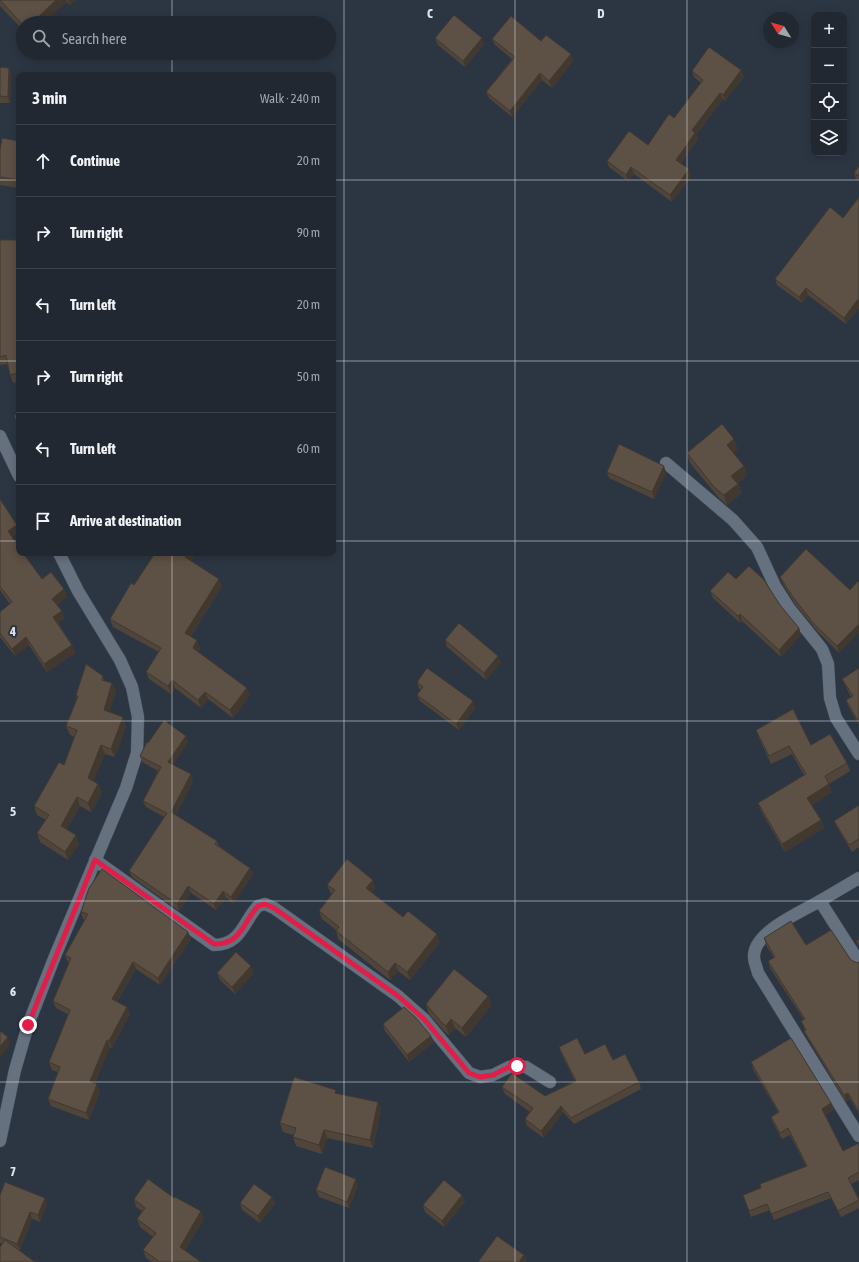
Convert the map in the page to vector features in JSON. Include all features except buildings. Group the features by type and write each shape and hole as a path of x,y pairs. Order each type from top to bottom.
{"street":[{"path":"0,436 16,470"},
{"path":"666,463 733,520 757,547 775,586 789,608 822,649 828,664 830,698 836,718 859,754"},
{"path":"0,1141 15,1070 28,1025 126,788 137,753 138,717 132,687 120,660 78,591 60,556"},
{"path":"95,860 214,944 224,945 233,941 258,906 265,904 274,908 398,996 424,1019 469,1073 480,1077 487,1076 517,1066 526,1067 550,1082"},
{"path":"859,878 771,930 761,938 756,946 754,957 758,972 859,1136"},
{"path":"820,901 859,962"}],"route":[{"path":"28,1025 95,860 206,940 214,944 224,945 233,941 258,906 265,904 274,908 398,996 436,1032 469,1073 480,1077 493,1075 509,1067 517,1066"}]}
